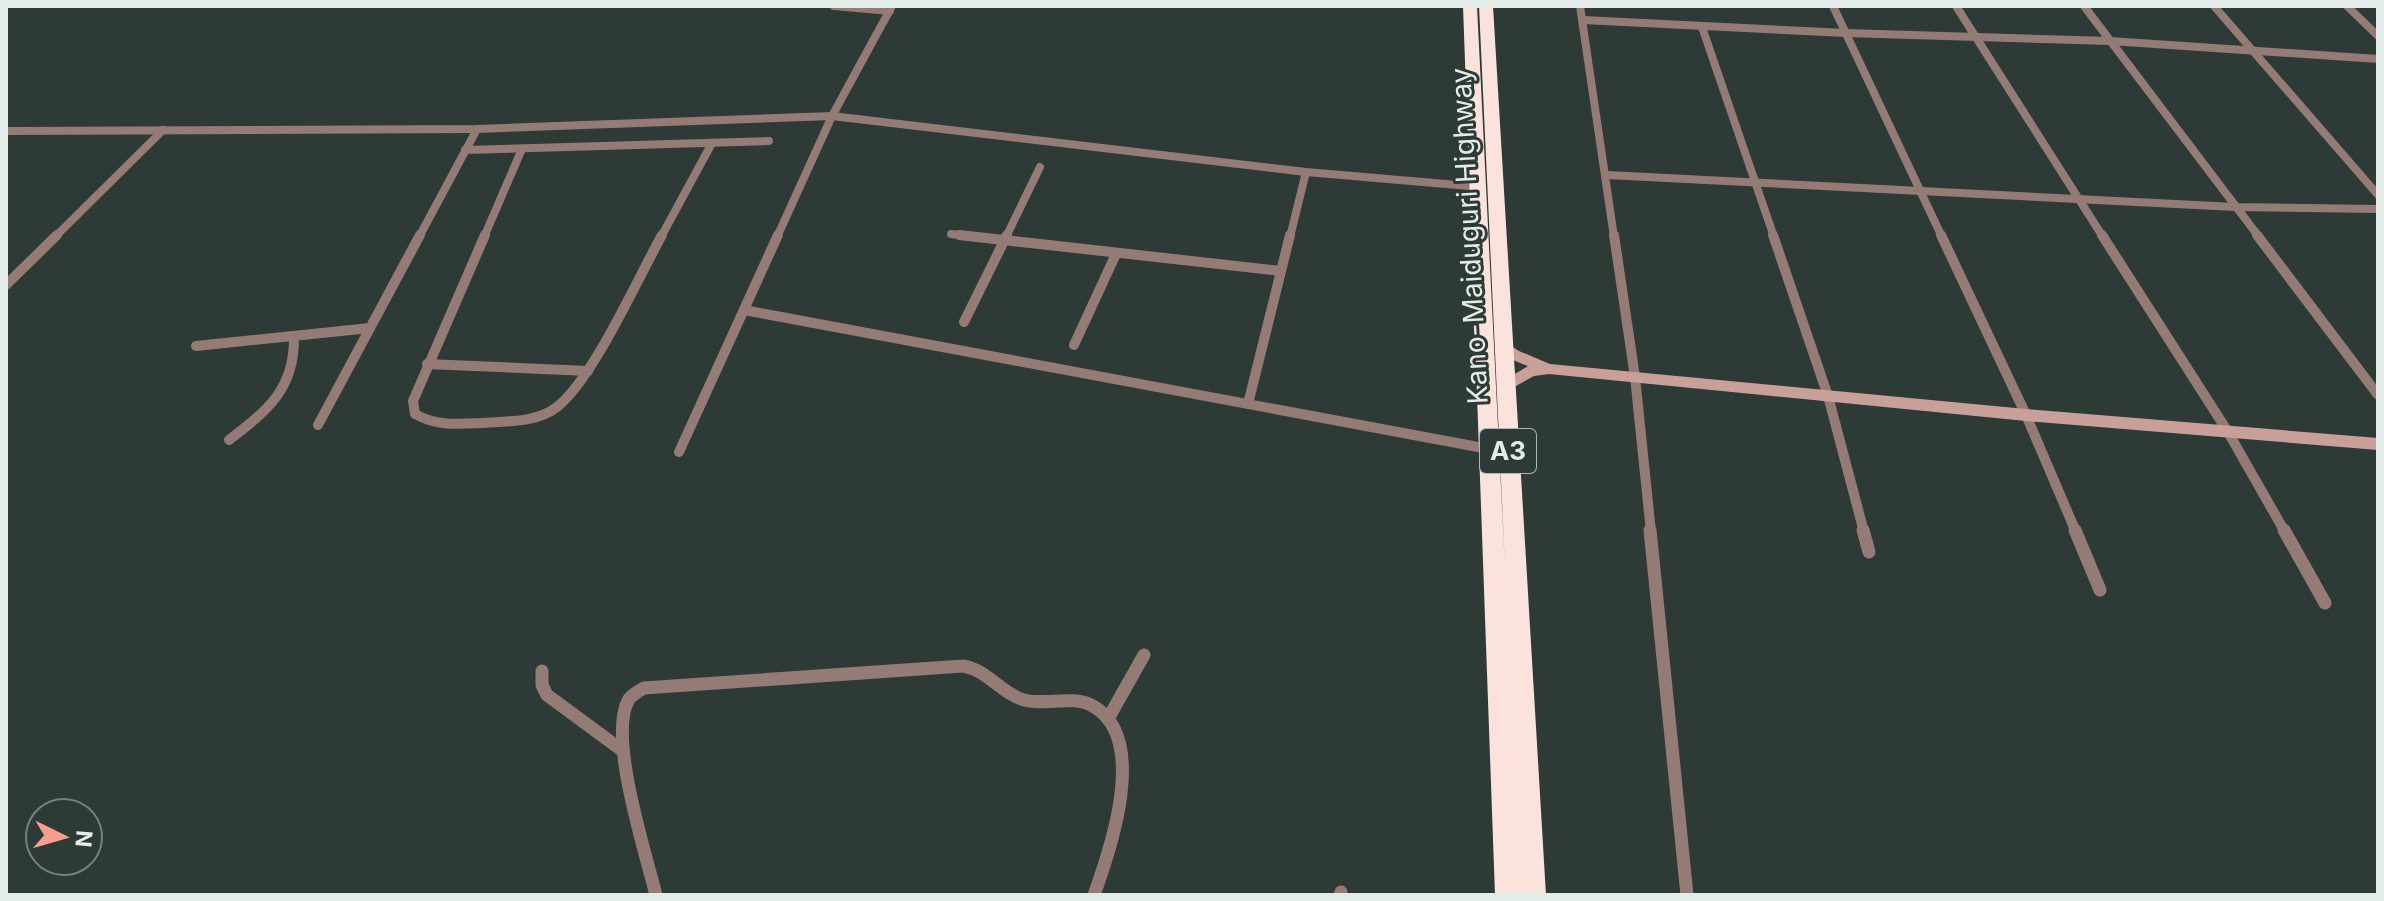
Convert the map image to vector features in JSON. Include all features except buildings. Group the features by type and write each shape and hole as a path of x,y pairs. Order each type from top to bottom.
{"highway":[{"name":"Kano-Maiduguri Highway","path":"1470,6 1505,387 1533,895"},
{"name":"Kano-Maiduguri Highway","path":"1486,6 1489,449 1508,895"}],"street":[{"path":"679,452 832,116 891,8 834,6"},
{"path":"1580,6 1635,377 1687,895"},
{"path":"1833,6 2026,415 2100,590"},
{"path":"1956,6 2228,432 2325,603"},
{"path":"2084,6 2378,395"},
{"path":"2214,6 2378,195"},
{"path":"2347,6 2378,36"},
{"path":"1583,20 1846,33 2110,41 2378,59"},
{"path":"1702,27 1828,396 1869,552"},
{"path":"6,131 477,129 832,116 1306,172 1486,188"},
{"path":"318,425 477,129"},
{"path":"6,285 163,130"},
{"path":"465,150 769,141"},
{"path":"522,149 413,401 415,414 427,421 450,424 516,421 541,416 558,407 588,371 712,143"},
{"path":"964,322 1040,167"},
{"path":"1248,404 1306,172"},
{"path":"1607,175 2235,207 2378,209"},
{"path":"951,234 1281,271"},
{"path":"1074,345 1116,254"},
{"path":"744,310 1489,449"},
{"path":"196,346 370,328"},
{"path":"229,440 255,421 286,383 296,358 294,336"},
{"path":"1502,345 1514,355 1549,369"},
{"path":"427,364 588,371"},
{"path":"1505,387 1516,377 1530,371 1549,369 2026,415 2378,444"},
{"path":"1109,717 1144,655"},
{"path":"656,895 623,751 627,703 644,688 785,676 974,667 1022,700 1086,703 1109,717 1115,729 1122,763 1117,827 1094,895"},
{"path":"542,671 542,685 547,695 623,751"}]}
